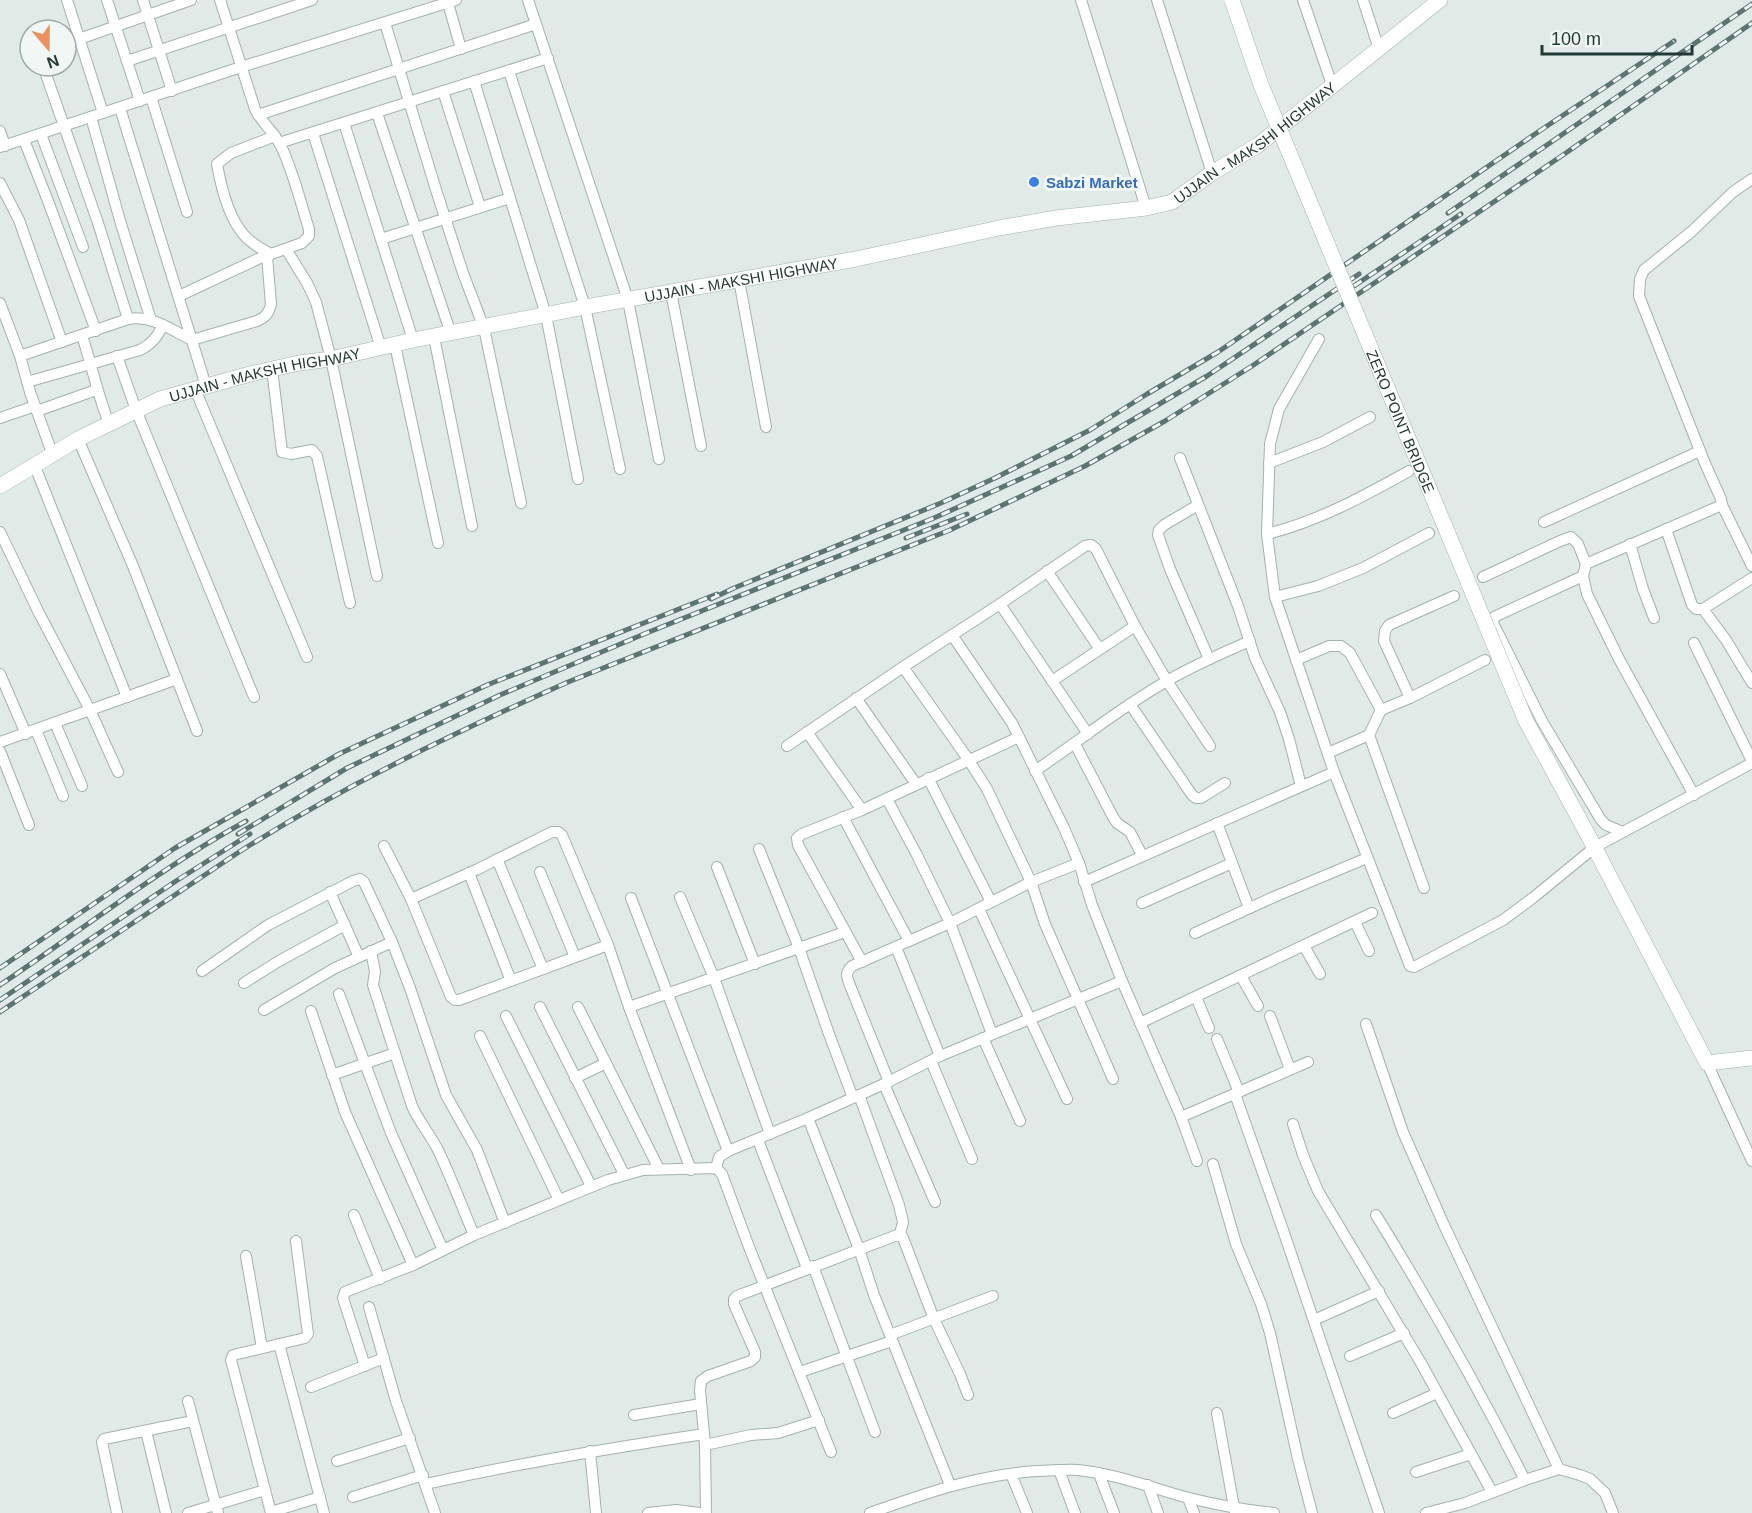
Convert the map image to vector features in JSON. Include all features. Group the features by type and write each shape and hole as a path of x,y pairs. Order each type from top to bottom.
{"main road":[{"name":"ZERO POINT BRIDGE","path":"1232,0 1261,85 1527,721 1707,1063"},
{"name":"UJJAIN - MAKSHI HIGHWAY","path":"0,486 52,453 160,399 272,369 585,307 856,259 999,228 1056,218 1146,208 1172,202 1212,173 1258,145 1379,49 1432,3"},
{"path":"1707,1063 1752,1058"}],"street":[{"path":"67,0 103,113"},
{"path":"107,0 127,61 146,99 187,212"},
{"path":"143,0 172,91"},
{"path":"179,296 269,255 302,243 309,236 309,229 277,139 258,115 220,0"},
{"path":"127,61 312,0"},
{"path":"528,0 628,300 659,459"},
{"path":"1081,0 1146,208"},
{"path":"1157,0 1212,173"},
{"path":"1303,0 1332,85"},
{"path":"1363,0 1379,49"},
{"path":"79,39 186,1"},
{"path":"0,131 3,147 241,67 452,1 461,49"},
{"path":"385,23 445,218 484,328 521,503"},
{"path":"258,115 536,24"},
{"path":"269,255 243,234 234,219 217,164 231,153 277,139 313,133 548,58"},
{"path":"509,71 585,307 620,469"},
{"path":"47,78 128,319"},
{"path":"474,81 546,315 578,479"},
{"path":"443,91 480,207"},
{"path":"120,108 192,340 201,387 307,657"},
{"path":"377,113 451,334"},
{"path":"90,117 151,320"},
{"path":"344,123 413,340"},
{"path":"313,133 388,347 438,543"},
{"path":"41,134 83,247"},
{"path":"24,140 96,331"},
{"path":"1752,179 1733,192 1691,232 1644,270 1640,279 1639,296 1722,506 1752,566"},
{"path":"0,183 19,220 62,342"},
{"path":"381,239 510,198"},
{"path":"286,249 307,282 316,302 331,359 377,576"},
{"path":"20,356 128,319 140,317 163,325 192,340 265,317 271,304 269,255"},
{"path":"739,280 766,427"},
{"path":"671,292 701,446"},
{"path":"0,303 52,453"},
{"path":"27,382 140,350 150,345 163,325"},
{"path":"82,336 96,390 110,423"},
{"path":"435,337 472,526"},
{"path":"1319,339 1279,409 1270,444 1267,534 1275,597 1334,772 1410,966 1414,967 1503,920 1534,897 1592,841 1623,832 1752,762 1694,643"},
{"path":"117,357 136,410 254,697"},
{"path":"272,369 282,452 291,454 312,450 317,456 350,603"},
{"path":"0,418 96,390"},
{"path":"1269,463 1323,442 1370,417"},
{"path":"78,439 133,566 197,731"},
{"path":"1544,522 1700,451"},
{"path":"1180,458 1238,606 1255,658 1283,721 1301,786"},
{"path":"34,464 127,697"},
{"path":"1267,534 1340,509 1409,471"},
{"path":"1198,505 1164,525 1158,535 1170,569 1209,659"},
{"path":"1586,564 1722,506"},
{"path":"1666,529 1692,605 1696,609 1703,609 1752,578"},
{"path":"0,532 90,710 118,772"},
{"path":"1275,597 1318,586 1363,568 1429,533"},
{"path":"1483,577 1571,537 1578,544 1586,564 1584,576 1587,594 1619,659 1694,795"},
{"path":"1630,544 1654,618"},
{"path":"787,746 1047,571 1085,546 1091,545 1096,549 1135,626 1167,681 1210,746"},
{"path":"1047,571 1099,648"},
{"path":"1584,576 1494,617 1493,623 1542,721 1600,820 1623,832"},
{"path":"1410,698 1384,641 1385,631 1389,625 1454,596"},
{"path":"1000,604 1088,734"},
{"path":"1703,609 1726,640 1752,683"},
{"path":"1052,681 1135,626"},
{"path":"952,636 1002,708 1064,828 1122,981 1181,1117 1197,1161"},
{"path":"1035,771 1130,704 1167,681 1250,641"},
{"path":"1296,660 1329,646 1341,646 1350,653 1381,710"},
{"path":"1328,753 1369,735 1381,710 1485,660"},
{"path":"903,667 987,789 1031,882 1045,924 1113,1079"},
{"path":"0,674 63,796"},
{"path":"0,742 177,679"},
{"path":"856,698 916,784"},
{"path":"1130,704 1192,795 1200,798 1225,783"},
{"path":"55,723 82,786"},
{"path":"807,732 862,810"},
{"path":"1369,735 1424,888"},
{"path":"862,962 798,845 797,838 1018,737"},
{"path":"1075,744 1113,817 1117,823 1130,832 1142,855"},
{"path":"0,751 29,825"},
{"path":"1084,882 1334,772"},
{"path":"928,778 991,902"},
{"path":"887,798 950,923 988,1036 1020,1121"},
{"path":"843,817 909,941"},
{"path":"1217,823 1249,908"},
{"path":"411,899 552,832 558,832 562,836 608,945 691,1170"},
{"path":"384,846 411,899 451,997 455,1000 608,945"},
{"path":"759,849 799,948 825,1023 899,1205 903,1222 900,1234 968,1395"},
{"path":"497,858 543,969"},
{"path":"1196,933 1367,858"},
{"path":"935,1202 846,975 848,970 852,966 950,923 1031,882 1078,863"},
{"path":"1142,903 1232,864"},
{"path":"717,867 755,964"},
{"path":"540,872 575,957"},
{"path":"468,873 511,981"},
{"path":"202,971 268,925 353,880 360,879 364,882 392,942 410,988 446,1095 477,1150 505,1223"},
{"path":"330,892 359,957"},
{"path":"681,897 714,978 770,1134"},
{"path":"631,898 728,1151"},
{"path":"979,909 1067,1100"},
{"path":"1140,1023 1372,913"},
{"path":"1355,922 1369,951"},
{"path":"244,983 287,956 345,925"},
{"path":"629,1007 845,932"},
{"path":"264,1010 326,973 392,942"},
{"path":"1304,946 1320,974"},
{"path":"896,947 972,1159"},
{"path":"371,951 375,972 373,985 412,1106 417,1118 434,1142 474,1235"},
{"path":"1241,976 1258,1006"},
{"path":"716,1168 719,1157 728,1151 856,1097 936,1058 1122,981"},
{"path":"339,994 391,1133 443,1250"},
{"path":"1196,997 1209,1028"},
{"path":"540,1007 624,1174"},
{"path":"578,1007 659,1169"},
{"path":"310,1011 358,1143 413,1265"},
{"path":"1270,1016 1290,1070"},
{"path":"506,1017 591,1186"},
{"path":"1366,1024 1403,1132 1559,1470"},
{"path":"480,1036 559,1200"},
{"path":"1217,1039 1379,1513"},
{"path":"332,1075 395,1053"},
{"path":"1181,1117 1308,1062"},
{"path":"575,1078 606,1063"},
{"path":"1707,1063 1752,1161"},
{"path":"808,1118 859,1249 874,1295 950,1485"},
{"path":"1293,1124 1318,1191 1404,1333 1492,1492"},
{"path":"758,1140 847,1355 875,1432"},
{"path":"1213,1164 1243,1265 1261,1304 1270,1333 1312,1513"},
{"path":"365,1365 343,1294 413,1265 474,1235 624,1174 643,1170 716,1168 722,1174 831,1452"},
{"path":"354,1215 380,1279"},
{"path":"1376,1215 1480,1396 1524,1480"},
{"path":"648,1513 704,1510 705,1439 701,1381 708,1376 751,1361 755,1357 734,1299 810,1267 900,1234"},
{"path":"296,1241 308,1334 305,1338 233,1355 231,1360 271,1512 320,1497"},
{"path":"246,1256 262,1348"},
{"path":"1314,1320 1379,1291"},
{"path":"800,1372 993,1296"},
{"path":"369,1307 396,1401 435,1513"},
{"path":"1350,1356 1404,1333"},
{"path":"279,1344 324,1513"},
{"path":"311,1387 384,1358"},
{"path":"1393,1413 1437,1393"},
{"path":"188,1401 217,1509"},
{"path":"634,1415 701,1404"},
{"path":"1217,1413 1234,1510"},
{"path":"353,1497 425,1480 590,1451 778,1433 819,1420"},
{"path":"117,1513 102,1442 104,1439 193,1421"},
{"path":"146,1431 166,1513"},
{"path":"337,1461 410,1438"},
{"path":"590,1451 596,1513"},
{"path":"1416,1472 1471,1454"},
{"path":"870,1513 950,1485 984,1477 1059,1470 1078,1470 1148,1485 1234,1510 1274,1513"},
{"path":"1059,1470 1075,1513"},
{"path":"1426,1513 1465,1503 1524,1480 1559,1470 1590,1479 1605,1493 1613,1513"},
{"path":"1011,1474 1027,1513"},
{"path":"1099,1474 1114,1513"},
{"path":"1148,1485 1158,1513"},
{"path":"188,1513 217,1509 265,1490"},
{"path":"1188,1498 1194,1513"}],"railway":[{"path":"1448,213 1752,4"},
{"path":"0,1012 239,852 359,782 400,761 568,682 950,530 1085,466 1165,421 1252,366 1563,155 1752,23"},
{"path":"711,599 941,503 1090,430 1218,352 1674,41"},
{"path":"1354,286 1461,214"},
{"path":"238,834 347,768 500,695 644,634 934,518 1071,456 1207,376 1359,274"},
{"path":"906,538 967,514"},
{"path":"0,968 175,848 339,754 487,685 717,594"},
{"path":"0,985 152,879 246,821"},
{"path":"0,1000 250,834"}],"place":[{"name":"Sabzi Market","path":"1034,182"}]}
